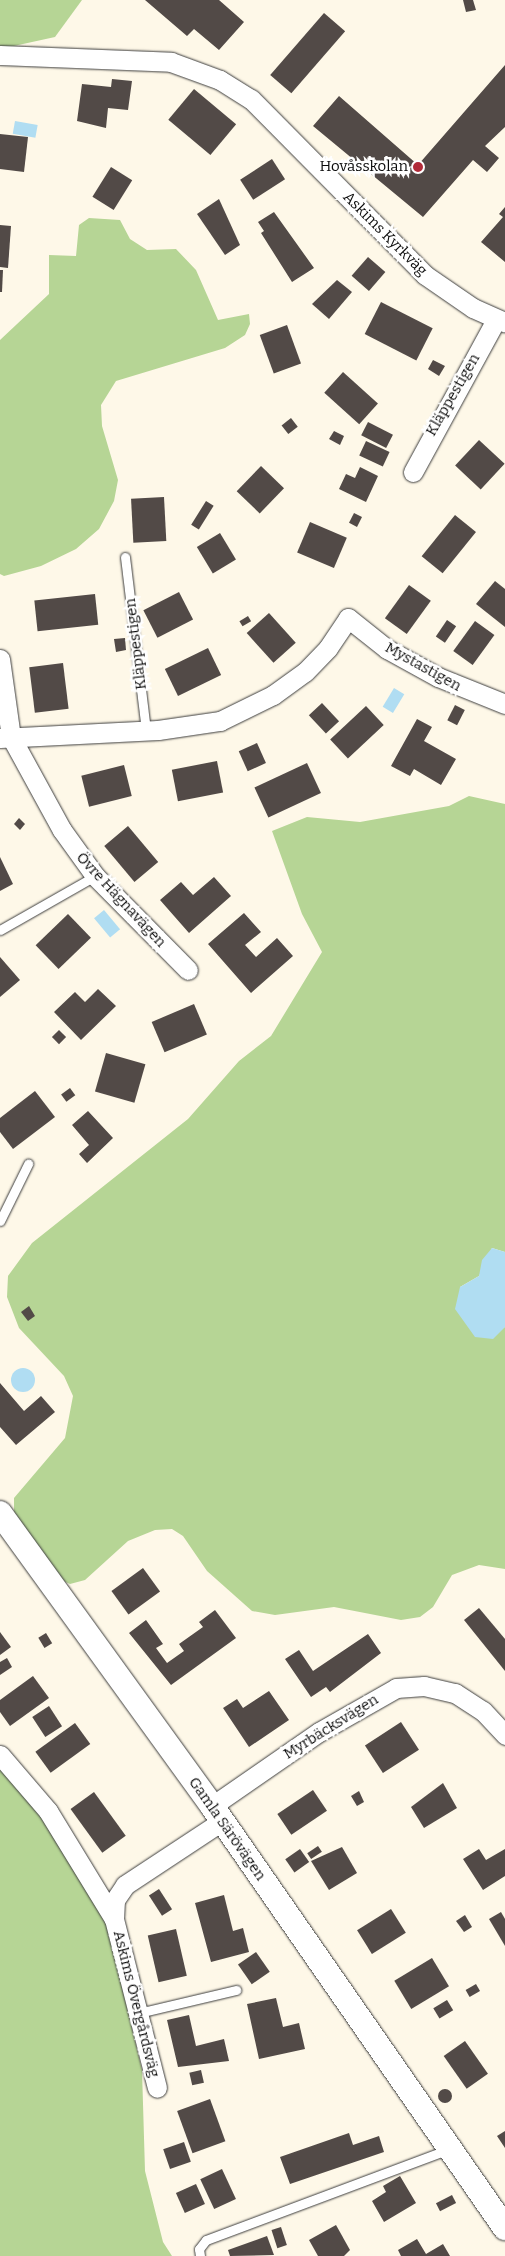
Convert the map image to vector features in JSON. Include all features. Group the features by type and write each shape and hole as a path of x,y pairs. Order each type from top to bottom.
{"street":[{"name":"Askims Kyrkväg","path":"0,55 171,62 220,80 262,110 425,275 500,321"},
{"name":"Kläppestigen","path":"413,472 500,321"},
{"name":"Mystastigen","path":"146,730 220,721 273,695 328,648 348,618 387,649 438,678 505,704"},
{"name":"Övre Hägnavägen","path":"0,659 6,737 62,830 96,876 188,970"},
{"path":"6,737 146,730"},
{"name":"Gamla Särövägen","path":"0,1513 217,1813 505,2228"},
{"name":"Myrbäcksvägen","path":"217,1813 326,1728 396,1688 424,1686 455,1693 483,1711 505,1735"},
{"name":"Askims Övergårdsväg","path":"0,1755 48,1812 114,1919"},
{"name":"Askims Övergårdsväg","path":"157,2088 114,1919 115,1900 124,1885 217,1813"}],"lane":[{"name":"Kläppestigen","path":"125,557 146,730"},
{"path":"0,930 96,876"},
{"path":"0,1221 28,1164"},
{"path":"138,2013 236,1990"},
{"path":"200,2256 199,2249 206,2240 449,2149"}],"green space":[{"path":"0,0 82,0 55,37 0,49"},
{"path":"89,218 120,220 130,239 147,250 176,249 196,270 218,320 249,314 250,324 245,335 225,348 116,381 101,405 102,426 118,480 114,501 99,529 76,549 41,566 4,576 0,574 0,340 49,294 49,255 76,256 79,225"},
{"path":"469,796 505,804 505,1252 492,1248 479,1276 460,1287 498,1330 505,1327 505,1569 479,1565 452,1575 433,1607 420,1617 401,1620 334,1607 275,1615 252,1611 207,1571 183,1536 172,1529 155,1530 128,1541 85,1580 70,1584 59,1579 14,1512 14,1498 65,1438 73,1396 64,1376 19,1328 7,1297 8,1276 32,1243 188,1119 239,1061 271,1036 322,952 302,914 272,831 307,817 360,822 449,806"},
{"path":"0,1766 42,1819 107,1924 142,2070 145,2171 163,2242 172,2256 0,2256"}],"water":[{"path":"15,121 38,125 35,138 13,134"},
{"path":"394,688 404,694 393,713 383,707"},
{"path":"104,910 120,929 110,938 94,918"},
{"path":"492,1248 505,1252 505,1327 493,1339 475,1337 455,1309 460,1287 479,1276 482,1260"},
{"path":"23,1368 31,1372 35,1380 31,1388 23,1392 15,1388 11,1380 15,1372"}],"building":[{"path":"145,0 219,0 244,22 219,50 194,29 187,36"},
{"path":"463,0 473,0 476,10 466,12"},
{"path":"324,13 345,31 291,93 270,75"},
{"path":"505,65 505,127 485,146 499,158 487,172 473,160 423,217 313,126 339,96 418,165"},
{"path":"112,79 132,81 128,110 108,108 106,128 77,121 82,84 111,87"},
{"path":"194,89 236,124 210,155 168,120"},
{"path":"0,134 28,137 24,172 0,169"},
{"path":"272,159 285,179 253,200 240,180"},
{"path":"111,167 132,180 114,210 92,197"},
{"path":"219,199 240,245 225,255 197,214"},
{"path":"505,207 505,262 481,242 503,217 499,214"},
{"path":"274,212 314,268 292,282 261,233 264,231 258,222"},
{"path":"0,225 11,226 8,268 0,267"},
{"path":"368,257 385,272 369,291 352,276"},
{"path":"0,270 3,270 2,292 0,292"},
{"path":"337,280 352,292 329,319 312,304"},
{"path":"381,302 433,328 416,360 365,334"},
{"path":"287,325 301,364 274,373 260,335"},
{"path":"433,360 445,366 439,376 428,369"},
{"path":"343,372 378,403 359,424 324,393"},
{"path":"291,418 298,427 288,434 282,425"},
{"path":"368,422 393,435 386,448 361,435"},
{"path":"334,431 344,436 340,445 329,439"},
{"path":"479,440 505,464 481,489 455,466"},
{"path":"366,441 390,452 383,466 359,456"},
{"path":"261,466 284,488 260,513 237,491"},
{"path":"360,467 378,476 366,502 339,489 346,474 355,478"},
{"path":"164,497 166,541 133,543 131,499"},
{"path":"206,501 214,506 199,530 191,525"},
{"path":"354,513 362,517 357,527 349,523"},
{"path":"455,515 476,532 443,573 422,556"},
{"path":"310,522 347,538 334,568 297,552"},
{"path":"220,533 236,560 213,573 197,547"},
{"path":"495,581 505,589 505,627 476,604"},
{"path":"409,585 431,601 407,634 385,618"},
{"path":"179,592 193,620 157,638 143,610"},
{"path":"95,594 98,625 38,631 34,600"},
{"path":"269,613 296,643 273,663 247,633"},
{"path":"248,616 251,621 243,626 239,621"},
{"path":"447,620 456,626 445,643 436,637"},
{"path":"475,621 494,635 473,665 453,651"},
{"path":"125,638 126,650 116,652 114,639"},
{"path":"208,648 221,675 178,696 165,669"},
{"path":"63,663 69,709 35,713 29,667"},
{"path":"322,703 339,721 326,734 309,715"},
{"path":"455,705 465,710 457,725 447,720"},
{"path":"366,706 384,725 348,758 330,739"},
{"path":"417,719 432,727 424,741 456,759 441,785 414,769 410,776 391,766"},
{"path":"257,743 266,763 248,771 239,751"},
{"path":"217,761 223,792 178,801 172,770"},
{"path":"307,763 321,793 268,817 254,788"},
{"path":"124,765 132,796 89,807 81,776"},
{"path":"19,818 25,824 20,830 14,824"},
{"path":"128,826 158,862 134,882 104,846"},
{"path":"0,857 13,884 0,891"},
{"path":"214,877 231,896 189,933 160,900 181,882 193,895"},
{"path":"244,913 261,932 245,945 256,957 277,938 293,956 251,993 208,944"},
{"path":"68,914 91,938 59,969 36,945"},
{"path":"0,957 20,980 0,997"},
{"path":"98,989 116,1006 81,1040 54,1012 75,992 85,1002"},
{"path":"194,1004 207,1034 165,1052 152,1022"},
{"path":"59,1030 66,1037 59,1044 52,1037"},
{"path":"106,1053 145,1064 134,1103 95,1091"},
{"path":"70,1088 75,1095 66,1102 61,1094"},
{"path":"35,1091 55,1117 13,1149 0,1132 0,1118"},
{"path":"88,1111 113,1138 87,1163 79,1154 89,1145 72,1125"},
{"path":"29,1306 35,1316 28,1321 21,1312"},
{"path":"0,1383 24,1411 41,1396 55,1412 16,1445 0,1427"},
{"path":"143,1568 160,1591 128,1614 111,1591"},
{"path":"479,1608 505,1639 505,1671 464,1620"},
{"path":"215,1610 236,1638 171,1685 129,1633 146,1620 163,1644 156,1648 167,1663 184,1651 179,1644 203,1627 199,1622"},
{"path":"0,1632 11,1647 0,1655"},
{"path":"46,1633 52,1643 44,1648 38,1638"},
{"path":"368,1634 381,1653 330,1692 326,1687 311,1697 285,1659 299,1650 313,1671"},
{"path":"7,1658 12,1667 0,1675 0,1662"},
{"path":"33,1676 49,1698 10,1726 0,1712 0,1700"},
{"path":"269,1691 289,1720 249,1747 223,1708 237,1699 243,1708"},
{"path":"49,1706 62,1726 45,1737 32,1717"},
{"path":"401,1722 419,1750 383,1773 365,1745"},
{"path":"75,1723 90,1744 51,1773 35,1752"},
{"path":"443,1783 457,1808 424,1828 411,1807"},
{"path":"313,1790 327,1811 291,1835 277,1814"},
{"path":"359,1791 364,1802 357,1806 351,1796"},
{"path":"94,1792 126,1836 102,1853 71,1809"},
{"path":"318,1846 322,1852 311,1859 307,1853"},
{"path":"342,1847 357,1873 329,1890 311,1861"},
{"path":"300,1849 309,1862 294,1872 285,1859"},
{"path":"479,1849 486,1860 505,1849 505,1876 483,1890 463,1859"},
{"path":"159,1889 172,1909 162,1916 149,1896"},
{"path":"224,1895 233,1931 243,1928 249,1952 211,1962 195,1903"},
{"path":"391,1909 406,1933 372,1954 357,1930"},
{"path":"501,1912 505,1919 505,1946 489,1919"},
{"path":"465,1915 472,1927 464,1932 456,1921"},
{"path":"176,1929 187,1976 159,1982 148,1936"},
{"path":"256,1952 270,1972 252,1984 238,1965"},
{"path":"432,1958 449,1986 411,2009 394,1981"},
{"path":"476,1984 480,1991 470,1997 466,1990"},
{"path":"276,1998 283,2027 299,2023 305,2049 259,2059 247,2004"},
{"path":"447,2000 453,2010 439,2019 433,2008"},
{"path":"189,2015 196,2046 224,2039 229,2061 178,2067 167,2020"},
{"path":"465,2041 488,2074 467,2089 444,2056"},
{"path":"201,2070 204,2083 192,2085 189,2073"},
{"path":"442,2089 448,2089 452,2096 448,2103 442,2103 438,2099 438,2093"},
{"path":"210,2099 225,2141 193,2153 177,2111"},
{"path":"505,2131 505,2148 497,2136"},
{"path":"349,2133 353,2145 379,2136 384,2152 290,2184 280,2157"},
{"path":"184,2142 191,2162 170,2169 163,2149"},
{"path":"222,2169 236,2199 214,2209 200,2179"},
{"path":"400,2176 416,2203 384,2222 372,2201 386,2192 383,2186"},
{"path":"196,2184 205,2204 185,2213 176,2193"},
{"path":"452,2195 456,2203 440,2211 436,2203"},
{"path":"336,2225 350,2250 344,2256 318,2256 309,2240"},
{"path":"281,2227 287,2245 277,2248 271,2230"},
{"path":"267,2236 274,2255 230,2256 228,2250"},
{"path":"417,2239 426,2254 443,2244 450,2256 401,2256 398,2250"}],"place":[{"name":"Hovåsskolan","path":"418,167"}]}
